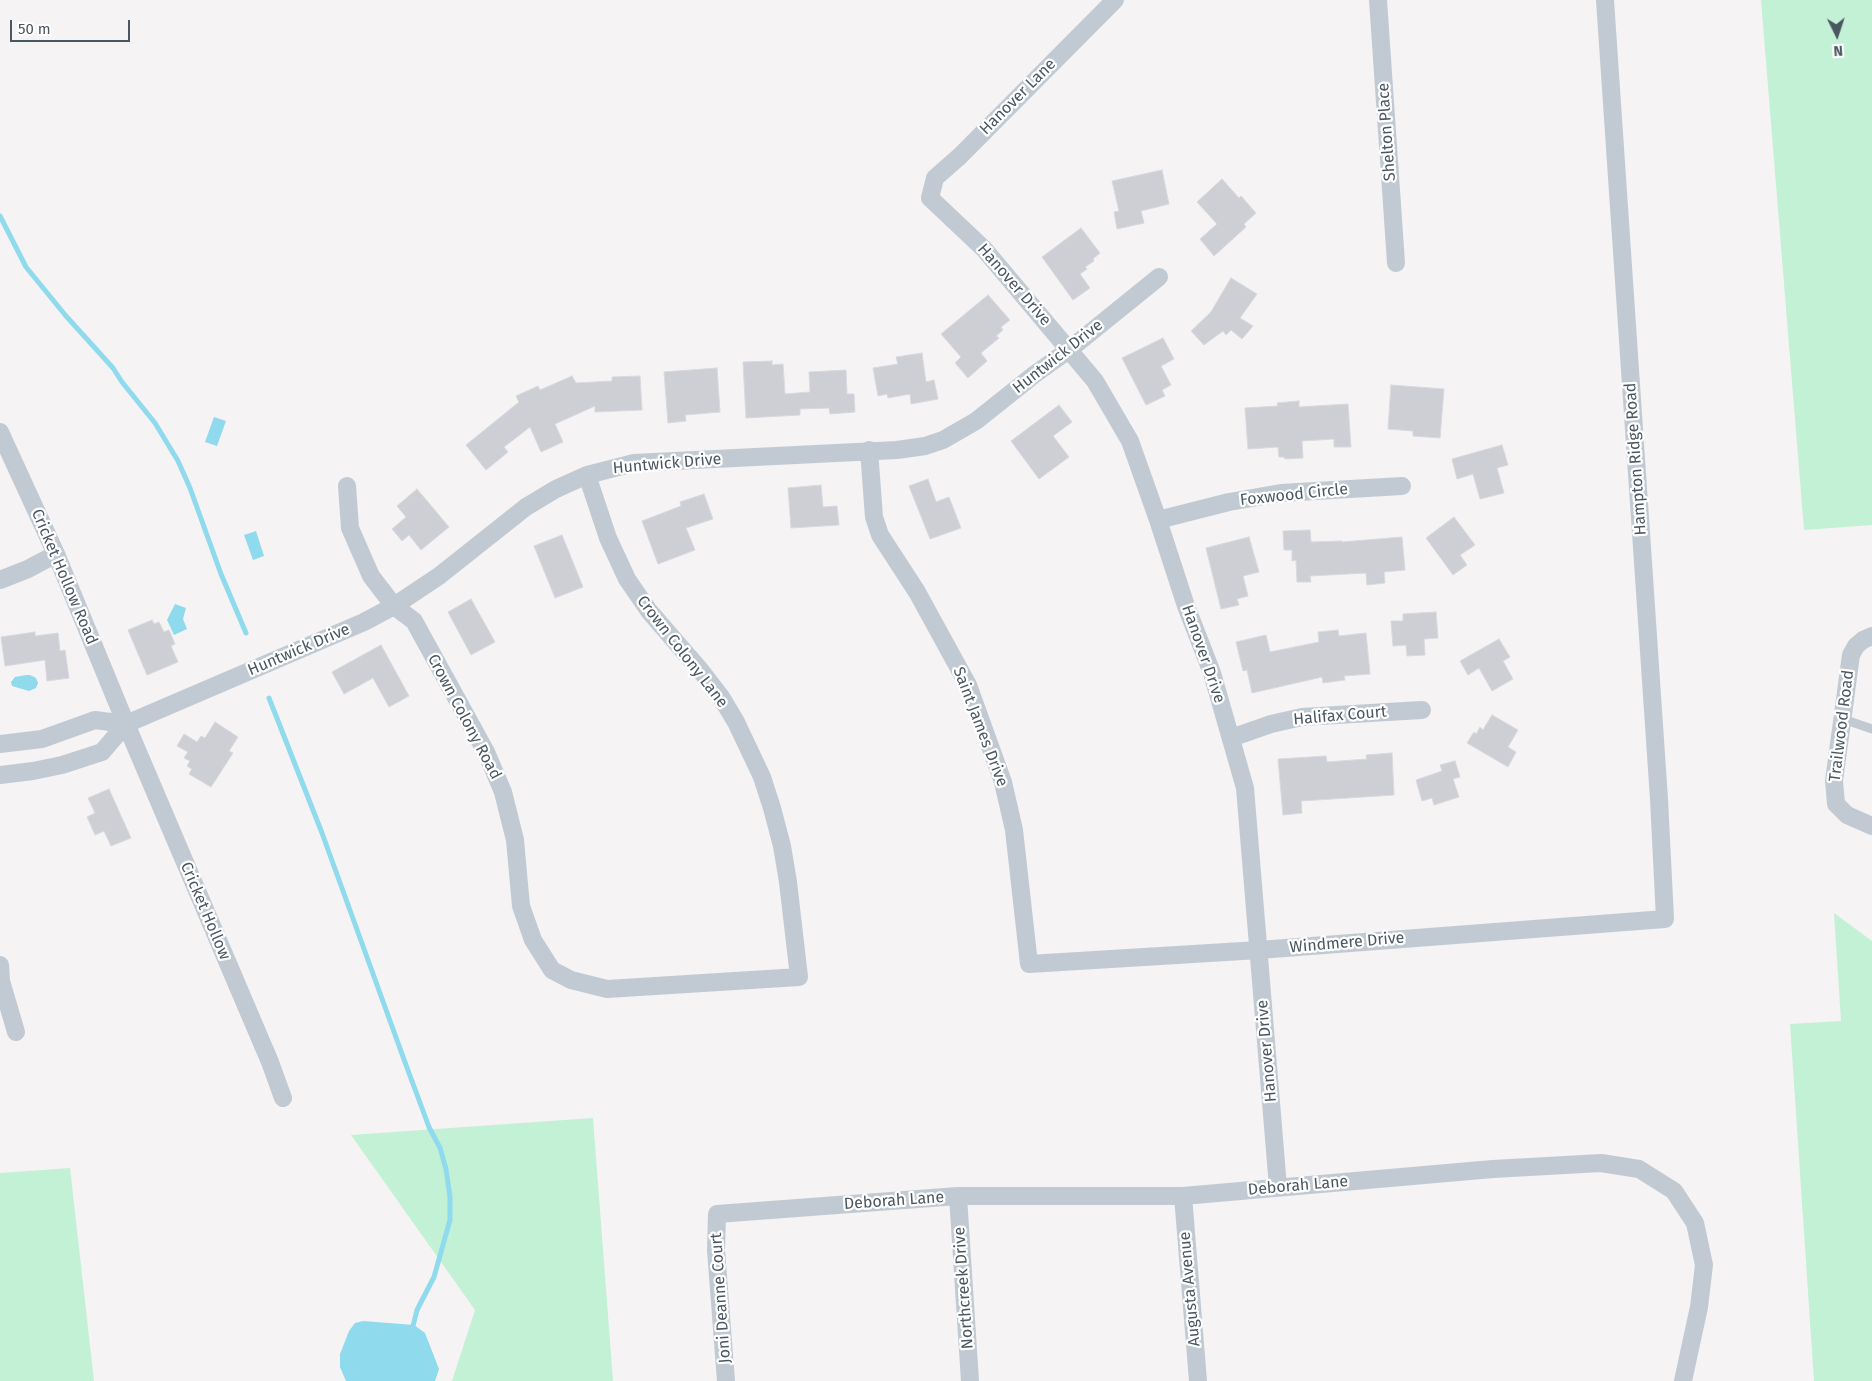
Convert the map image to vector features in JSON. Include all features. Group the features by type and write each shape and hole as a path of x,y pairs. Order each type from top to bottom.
{"street":[{"name":"Hanover Lane","path":"930,198 935,178 960,156 1115,0"},
{"name":"Shelton Place","path":"1378,0 1396,263"},
{"name":"Hampton Ridge Road","path":"1605,0 1659,789 1665,919"},
{"name":"Hanover Drive","path":"930,198 984,249 1095,381 1130,441 1186,606 1212,673 1246,788 1278,1187"},
{"name":"Huntwick Drive","path":"0,775 34,772 102,752 126,724 328,638 394,606 453,566 526,507 556,489 587,475 634,464 925,446 944,440 976,421 1070,349 1159,277"},
{"name":"Cricket Hollow Road","path":"0,432 56,554 126,724"},
{"name":"Saint James Drive","path":"870,450 874,517 880,535 917,592 968,685 1003,782 1014,830 1029,964"},
{"name":"Crown Colony Lane","path":"587,475 601,520 627,579 649,611 721,697 736,722 762,777 782,846 799,977"},
{"name":"Crown Colony Road","path":"347,486 350,528 371,576 394,606 414,621 486,752 503,792 515,840 521,906 533,940 552,970 571,980 607,989 799,977"},
{"name":"Foxwood Circle","path":"1158,520 1229,502 1281,494 1402,486"},
{"path":"0,580 28,569 56,554"},
{"name":"Trailwood Road","path":"1867,638 1856,646 1851,655 1834,781 1836,804 1848,815 1872,826"},
{"name":"Halifax Court","path":"1231,738 1271,724 1302,717 1422,710"},
{"path":"0,744 42,739 95,720 126,724"},
{"name":"Cricket Hollow","path":"126,724 270,1062 283,1098"},
{"name":"Windmere Drive","path":"1029,964 1259,950 1665,919"},
{"path":"0,965 1,982 16,1032"},
{"name":"Deborah Lane","path":"717,1214 958,1196 1183,1196 1493,1169 1601,1163 1639,1169 1674,1191 1695,1223 1704,1265 1699,1307 1683,1381"},
{"name":"Northcreek Drive","path":"958,1196 970,1381"},
{"name":"Augusta Avenue","path":"1183,1196 1198,1381"},
{"name":"Joni Deanne Court","path":"717,1214 716,1250 726,1381"}],"lane":[{"path":"1843,719 1872,729"}],"green space":[{"path":"1761,0 1872,0 1872,525 1804,530"},
{"path":"1834,913 1872,941 1872,1381 1814,1381 1790,1024 1841,1021"},
{"path":"593,1118 613,1381 452,1381 475,1310 351,1135"},
{"path":"70,1168 94,1381 0,1381 0,1173"}],"water":[{"path":"214,417 226,421 217,446 205,442"},
{"path":"256,531 264,556 253,560 244,535"},
{"path":"175,604 186,608 183,619 187,629 174,635 167,620"},
{"path":"26,675 36,678 38,683 36,688 29,691 12,686 11,682 15,677"},
{"path":"363,1321 414,1325 425,1333 439,1369 435,1381 346,1381 340,1367 340,1354 349,1331 355,1323"}],"building":[{"path":"1162,170 1169,204 1141,211 1144,223 1117,229 1114,212 1119,211 1112,181"},
{"path":"1222,179 1256,213 1244,224 1246,227 1214,256 1200,239 1217,224 1197,202"},
{"path":"1081,228 1100,253 1093,259 1094,261 1085,267 1087,269 1080,274 1090,288 1073,300 1042,257"},
{"path":"1231,278 1257,294 1240,318 1253,326 1242,339 1231,330 1226,335 1223,331 1204,345 1191,331 1211,312"},
{"path":"988,295 1010,320 1001,327 1003,330 996,336 999,338 981,353 987,361 968,378 955,363 961,357 941,334"},
{"path":"1163,338 1174,359 1161,366 1171,385 1162,390 1165,396 1146,405 1122,358"},
{"path":"922,353 926,382 934,380 938,399 911,404 910,394 888,398 887,394 878,396 873,368 898,364 896,357"},
{"path":"772,361 772,365 783,364 785,394 810,392 809,372 846,370 847,394 854,394 855,412 830,414 829,408 800,409 800,415 746,418 743,362"},
{"path":"717,368 720,412 685,415 686,421 668,423 664,372"},
{"path":"572,376 576,383 612,381 612,377 640,376 642,410 595,412 595,406 555,424 563,442 541,452 530,427 504,447 508,452 486,470 466,445 519,402 516,396 538,386 540,390"},
{"path":"1391,385 1444,389 1440,438 1413,436 1413,431 1388,429"},
{"path":"1299,401 1299,407 1348,404 1351,447 1334,447 1334,439 1302,441 1303,458 1285,459 1284,457 1279,457 1278,447 1248,449 1245,408 1278,406 1277,403"},
{"path":"1059,405 1072,422 1053,436 1069,457 1039,479 1011,441"},
{"path":"1502,445 1508,465 1497,468 1504,493 1480,499 1473,474 1457,479 1452,459"},
{"path":"928,479 936,502 949,497 961,528 930,539 909,486"},
{"path":"821,485 823,507 837,506 839,525 791,528 788,488"},
{"path":"417,489 449,527 421,550 409,535 402,541 392,529 406,517 397,506"},
{"path":"704,494 713,519 686,528 695,550 658,564 642,521 681,506 680,502"},
{"path":"1454,517 1475,545 1460,555 1467,565 1453,575 1426,538"},
{"path":"1310,530 1311,542 1342,542 1402,537 1405,570 1384,572 1385,583 1367,585 1366,573 1310,576 1311,582 1297,582 1296,560 1292,561 1292,550 1284,550 1283,531"},
{"path":"562,535 583,587 555,598 534,546"},
{"path":"1249,537 1259,572 1243,576 1248,596 1237,599 1239,605 1221,609 1206,548"},
{"path":"471,599 495,642 471,655 448,612"},
{"path":"1436,612 1438,638 1424,639 1425,655 1407,656 1406,645 1393,646 1391,621 1403,621 1403,614"},
{"path":"152,620 154,624 159,622 164,632 169,630 175,644 171,646 178,662 147,675 128,630"},
{"path":"1338,630 1339,636 1366,633 1370,674 1344,676 1345,680 1323,683 1322,677 1252,693 1247,670 1243,671 1236,642 1266,635 1270,652 1319,642 1318,632"},
{"path":"35,632 35,636 58,633 60,651 65,650 69,678 47,681 45,660 5,666 1,637"},
{"path":"1499,639 1510,657 1503,661 1513,679 1492,691 1479,668 1468,675 1460,661"},
{"path":"381,645 409,696 389,707 373,678 344,694 332,672"},
{"path":"1492,715 1518,730 1508,747 1516,752 1508,767 1467,743 1474,732 1476,734 1480,727 1483,730"},
{"path":"215,722 238,737 229,751 233,753 211,787 189,774 192,769 187,766 190,761 184,758 188,752 177,746 184,734 197,742 201,736 205,738"},
{"path":"1392,753 1394,795 1301,801 1302,813 1283,815 1278,759 1326,756 1327,762 1367,759 1366,755"},
{"path":"1455,761 1460,777 1453,779 1459,797 1434,805 1432,798 1422,801 1416,780 1442,771 1440,765"},
{"path":"109,789 131,838 111,846 104,831 95,835 87,817 95,813 88,798"}],"waterway":[{"path":"0,216 26,267 66,316 113,368 155,423 178,461 190,488 221,574 246,633"},
{"path":"269,698 322,833 429,1127 440,1148 446,1169 450,1197 450,1220 434,1277 417,1310 412,1330"}]}
